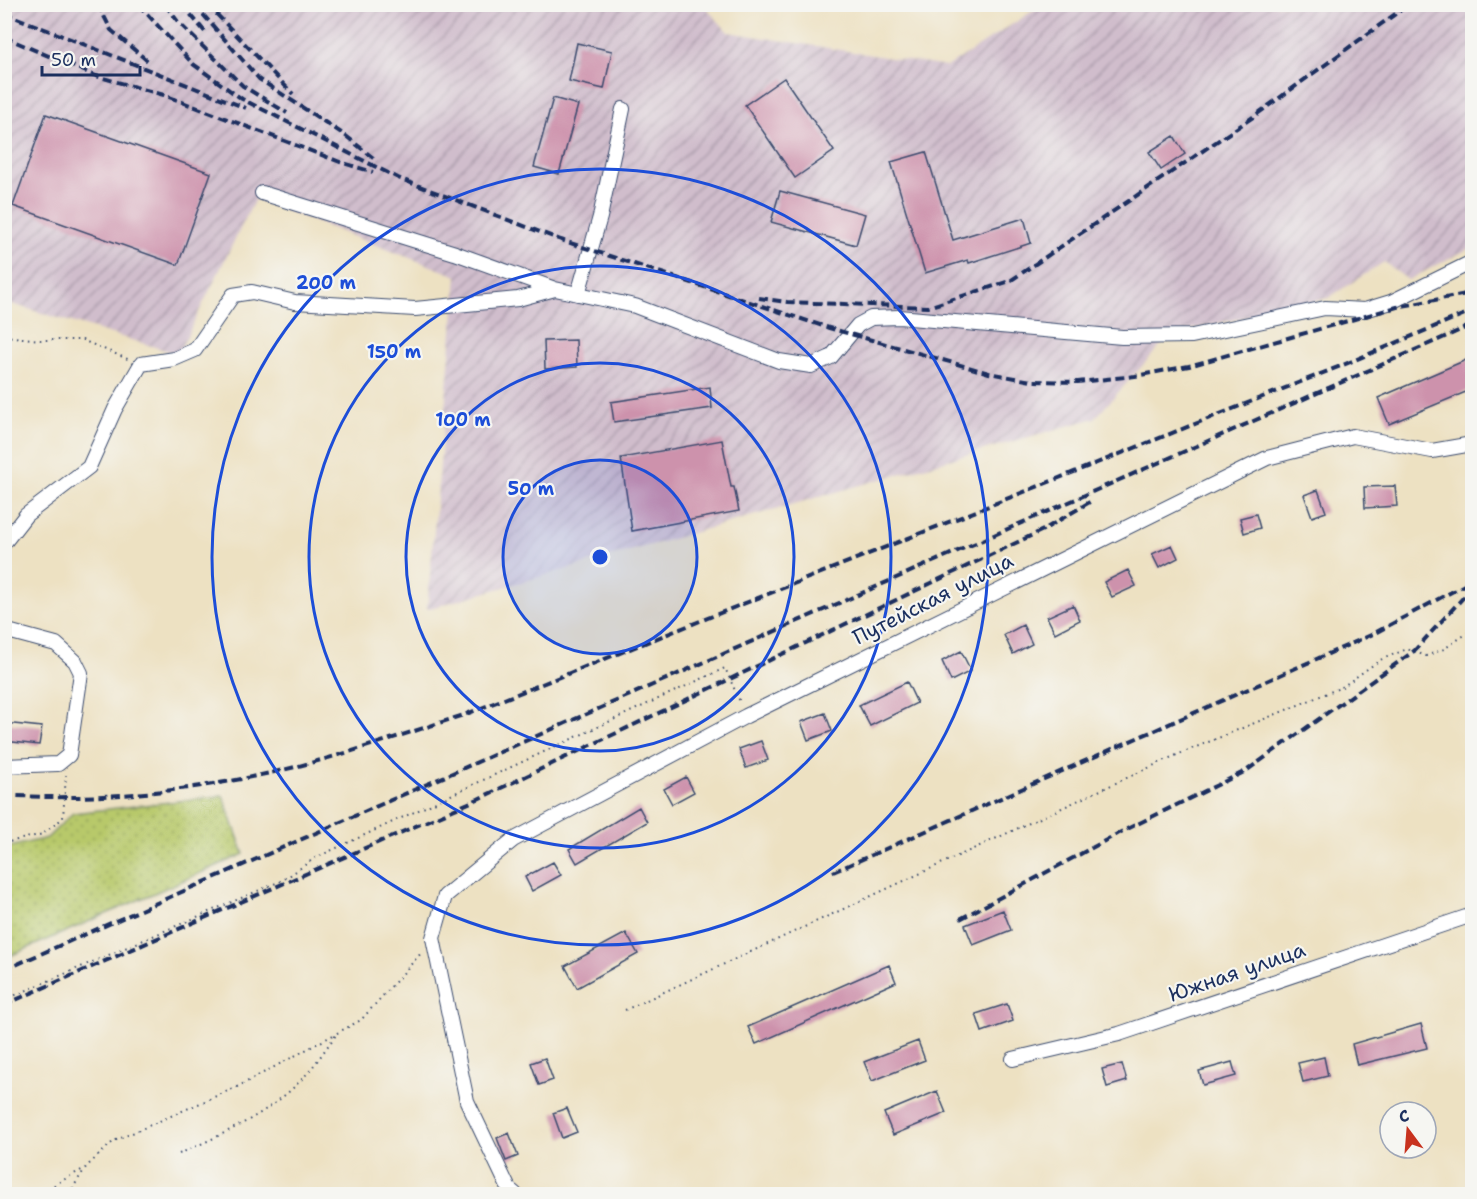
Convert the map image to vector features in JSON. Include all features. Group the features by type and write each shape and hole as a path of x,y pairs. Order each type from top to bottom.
{"street":[{"path":"578,294 600,217 623,109"},
{"path":"262,193 455,253 555,289 635,306 779,361 811,366 831,357 848,333 871,318 899,317 1122,337 1192,336 1325,308 1365,310 1391,302 1473,261"},
{"path":"4,543 26,515 88,467 141,364 174,359 195,350 233,296 252,292 295,302 415,309 518,299 555,289"},
{"name":"Путейская улица","path":"433,938 445,896 513,840 746,716 1267,458 1353,436 1432,451 1473,444"},
{"path":"4,630 56,644 75,660 81,673 69,755 58,764 4,766"},
{"name":"Южная улица","path":"1013,1059 1119,1034 1473,915"},
{"path":"433,938 467,1101 509,1189 515,1194"}],"path":[{"path":"4,336 41,340 82,340 141,364"},
{"path":"625,1010 1172,757 1342,687 1380,660 1407,649 1426,656 1473,630"},
{"path":"4,1000 283,880 315,858 725,668 746,716"},
{"path":"4,843 43,834 63,818 63,795 69,755"},
{"path":"38,1194 86,1167 114,1141 239,1086 361,1020 394,986 433,938"},
{"path":"179,1154 234,1130 273,1105 303,1079 338,1032"},
{"path":"69,1194 86,1167"}],"shaded area":[{"path":"4,5 704,5 728,32 947,67 1042,5 1472,5 1472,247 1408,280 1384,262 1328,298 1171,334 1095,418 427,609 457,276 255,199 178,354 5,302"}],"green space":[{"path":"223,796 244,854 5,958 5,848 47,838 73,813"}],"building":[{"path":"577,43 612,51 604,89 569,81"},
{"path":"784,78 834,151 795,178 745,105"},
{"path":"553,98 578,105 559,174 534,167"},
{"path":"46,114 211,173 178,265 13,206"},
{"path":"1174,136 1185,154 1161,170 1149,152"},
{"path":"926,152 953,240 1024,218 1031,243 969,263 968,260 925,273 891,162"},
{"path":"780,191 865,214 856,245 771,222"},
{"path":"576,340 577,367 545,369 544,341"},
{"path":"1473,357 1473,389 1389,424 1378,398"},
{"path":"710,387 712,408 614,422 611,402"},
{"path":"722,440 731,487 734,487 739,511 632,531 621,458"},
{"path":"1395,486 1397,506 1365,508 1364,487"},
{"path":"1318,490 1326,512 1312,517 1304,495"},
{"path":"1256,514 1260,528 1244,533 1240,518"},
{"path":"1172,545 1178,558 1159,568 1152,554"},
{"path":"1128,570 1136,586 1112,597 1104,582"},
{"path":"1073,605 1080,620 1055,633 1047,617"},
{"path":"1023,625 1032,644 1013,654 1004,635"},
{"path":"961,651 971,671 951,681 942,661"},
{"path":"907,682 917,703 870,726 859,705"},
{"path":"825,713 832,731 808,740 801,722"},
{"path":"4,723 42,727 39,745 4,741"},
{"path":"761,741 768,760 746,768 739,749"},
{"path":"686,777 694,792 672,804 664,789"},
{"path":"639,807 647,822 577,863 569,849"},
{"path":"553,862 561,875 532,891 525,877"},
{"path":"1003,910 1011,930 973,945 965,925"},
{"path":"626,933 638,954 577,988 565,966"},
{"path":"889,965 896,982 756,1044 748,1027"},
{"path":"1007,1004 1013,1021 982,1032 976,1014"},
{"path":"1421,1024 1427,1048 1357,1065 1352,1044"},
{"path":"918,1041 925,1060 872,1081 864,1062"},
{"path":"1324,1057 1328,1076 1303,1082 1298,1063"},
{"path":"545,1058 553,1080 539,1085 531,1063"},
{"path":"1232,1062 1236,1076 1203,1085 1199,1071"},
{"path":"1122,1064 1127,1081 1107,1087 1102,1069"},
{"path":"937,1091 946,1113 893,1135 884,1113"},
{"path":"567,1108 577,1132 562,1138 553,1113"},
{"path":"509,1133 518,1156 506,1161 497,1138"}],"railway":[{"path":"98,4 111,30 150,63"},
{"path":"138,4 193,64 242,99 398,178 561,240 829,328 989,373 1031,381 1078,382 1135,376 1189,366 1397,307 1472,293"},
{"path":"165,4 179,23 243,86 287,113"},
{"path":"182,4 205,32"},
{"path":"194,4 259,79 346,136 377,161"},
{"path":"207,4 293,94"},
{"path":"759,298 787,302 928,307 1010,281 1253,117 1409,4"},
{"path":"4,13 246,108"},
{"path":"4,37 96,76 164,95 340,162 373,172"},
{"path":"4,795 83,797 164,791 204,785 283,770 321,760 464,715 1343,365 1472,311"},
{"path":"4,970 1472,325"},
{"path":"4,1005 478,799 1043,530 1093,500"},
{"path":"833,872 1371,635 1472,581"},
{"path":"960,919 1123,831 1246,771 1414,651 1472,588"}]}
